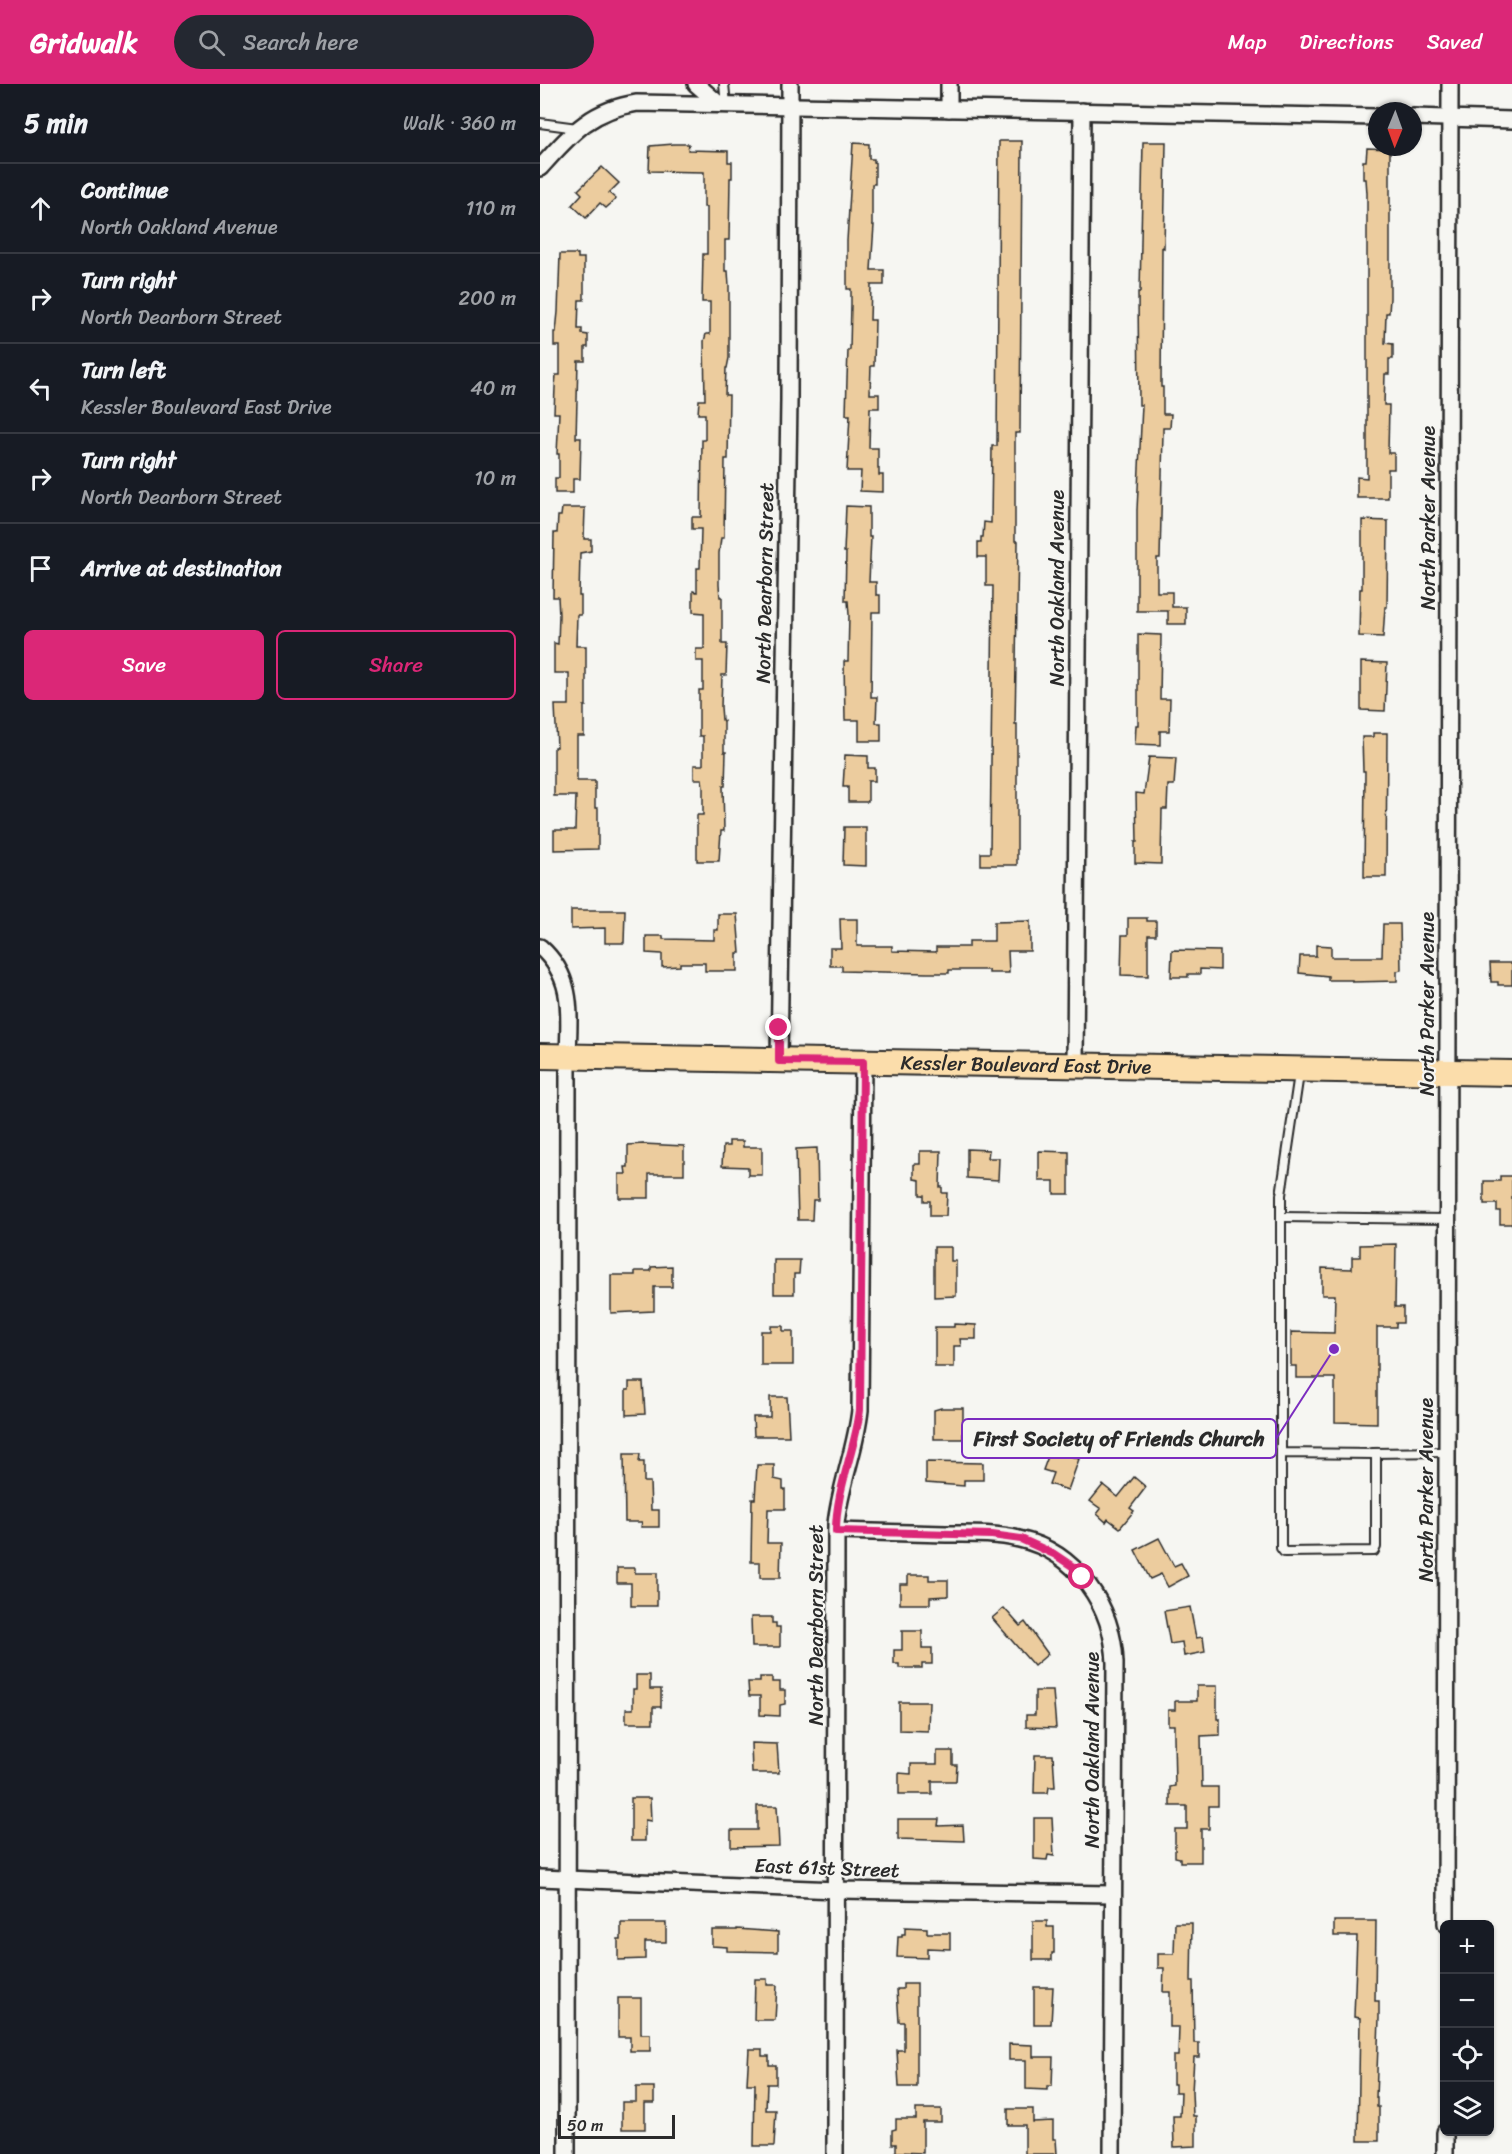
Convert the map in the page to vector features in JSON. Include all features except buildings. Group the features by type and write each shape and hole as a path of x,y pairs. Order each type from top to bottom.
{"main road":[{"name":"Kessler Boulevard East Drive","path":"540,1056 1512,1073"}],"street":[{"path":"696,84 722,105"},
{"name":"North Dearborn Street","path":"779,1061 789,388 790,84"},
{"path":"949,84 949,109"},
{"name":"North Parker Avenue","path":"1446,1920 1450,84"},
{"path":"540,168 578,128 604,112 637,103 1368,117"},
{"name":"North Oakland Avenue","path":"1074,1065 1082,111"},
{"path":"1422,117 1512,120"},
{"path":"540,947 555,962 567,988 569,1010 567,2154"},
{"name":"North Dearborn Street","path":"835,2154 836,1531 840,1496 860,1410 863,1062"},
{"name":"North Oakland Avenue","path":"836,1531 992,1535 1021,1539 1041,1547 1072,1566 1087,1582 1108,1620 1114,1648 1112,2154"},
{"name":"East 61st Street","path":"540,1878 837,1890 1113,1894"},
{"path":"1445,2136 1445,2154"}],"lane":[{"path":"722,105 724,84"},
{"path":"540,123 578,128"},
{"path":"1300,1069 1281,1195 1281,1548 1284,1552 1374,1551 1376,1547 1376,1457 1372,1453"},
{"path":"1281,1217 1447,1219"},
{"path":"1281,1453 1447,1452"}],"place":[{"name":"First Society of Friends Church","path":"1334,1349"}],"route":[{"path":"779,1028 779,1061 863,1062 860,1410 838,1506 836,1531 992,1535 1021,1539 1054,1554 1072,1566 1082,1577"}]}
